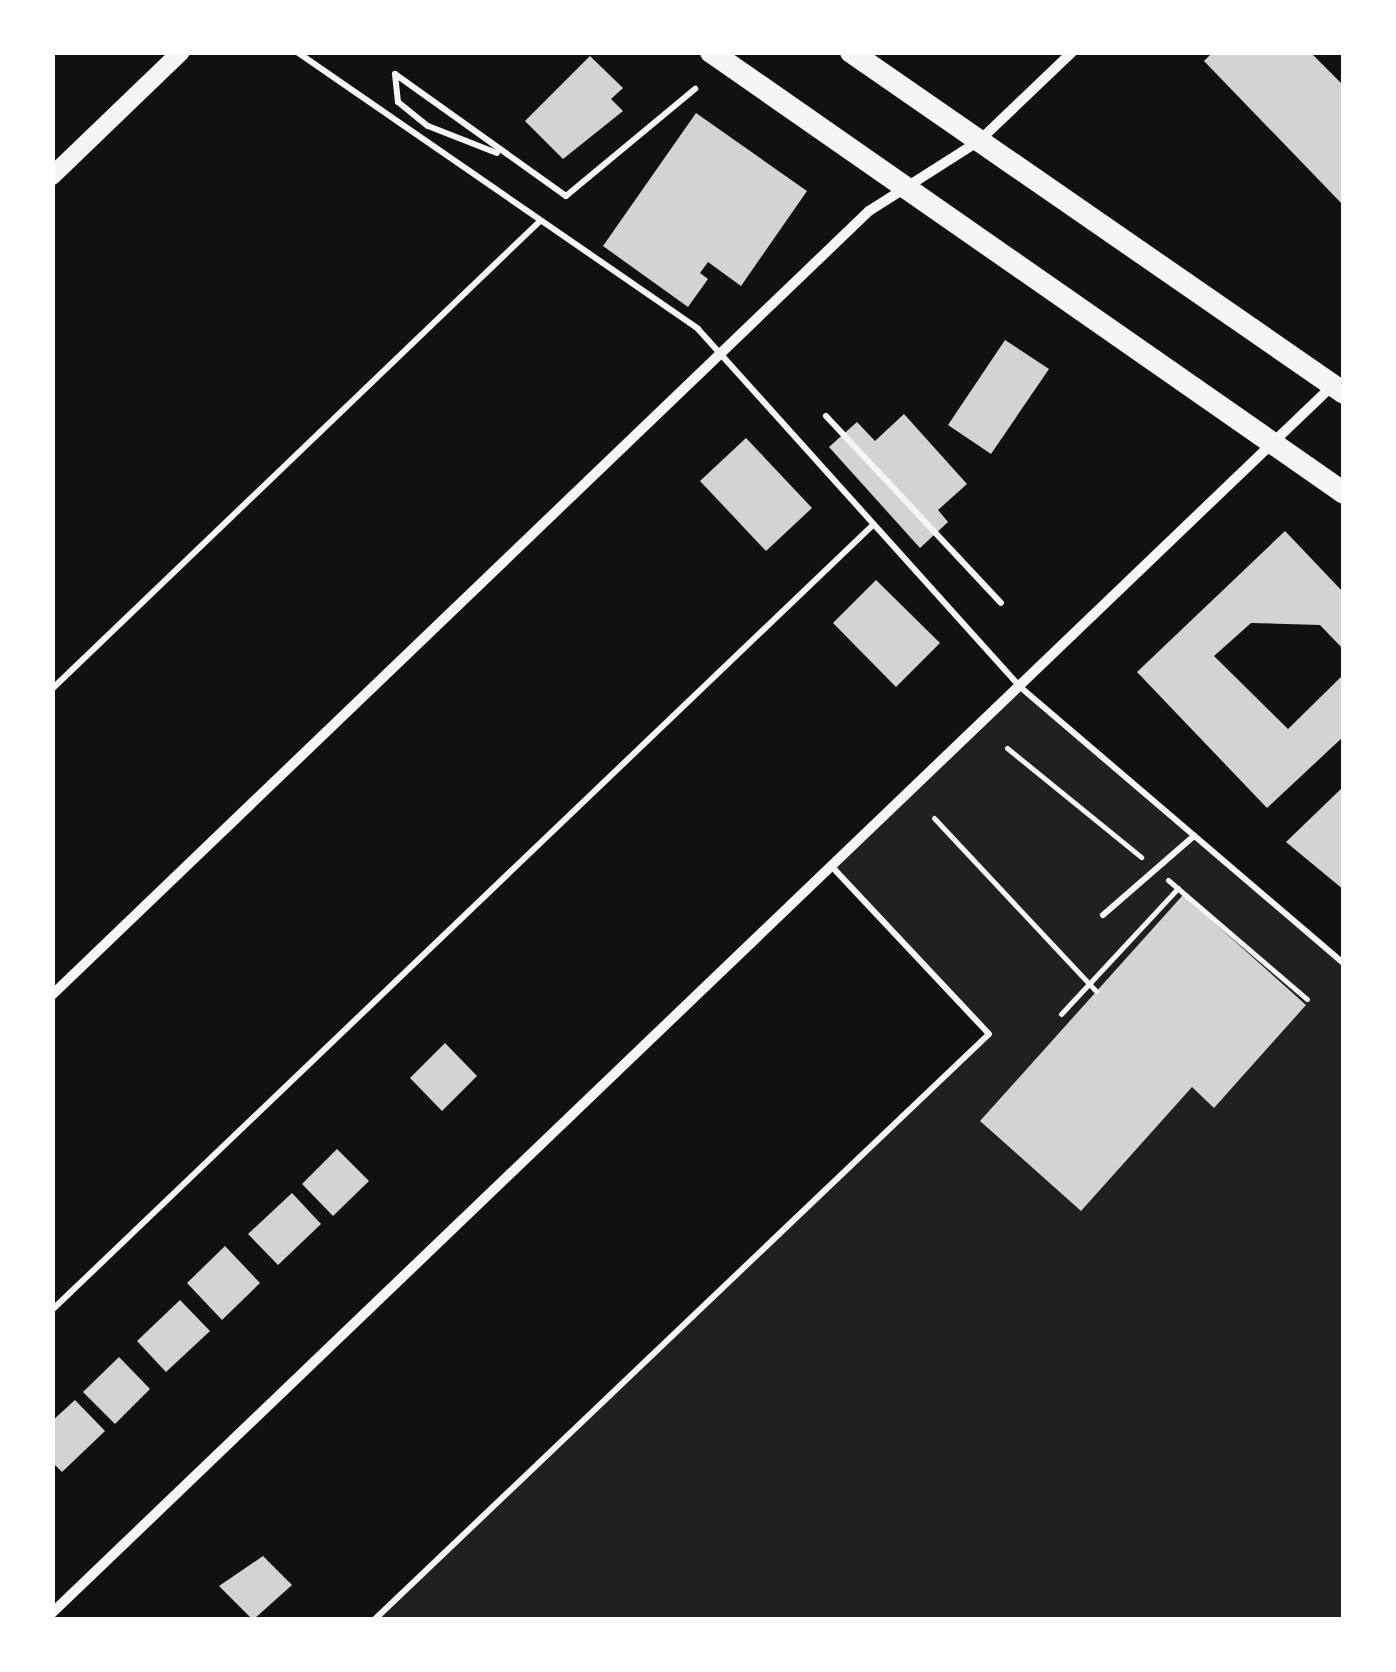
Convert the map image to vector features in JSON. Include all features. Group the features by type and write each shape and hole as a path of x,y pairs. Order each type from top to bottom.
{"highway":[{"path":"711,52 1344,493"},
{"path":"851,52 1338,389"}],"street":[{"path":"52,176 181,52"},
{"path":"52,995 900,184 979,141 1072,52"},
{"path":"52,1612 1019,686 1274,444 1338,389"}],"lane":[{"path":"297,52 698,329 1019,686 1344,964"},
{"path":"498,153 395,74 398,102 428,126 498,153 577,195 695,89"},
{"path":"52,688 539,222"},
{"path":"826,416 1001,603"},
{"path":"52,1310 873,525"},
{"path":"1104,915 1194,836"},
{"path":"374,1620 989,1034 831,866"}],"path":[{"path":"934,818 1096,991"},
{"path":"1061,1014 1178,888"}],"shaded area":[{"path":"1019,686 1343,964 1343,1619 374,1620 988,1034 831,866"}],"building":[{"path":"1213,52 1310,52 1344,86 1344,206 1204,61"},
{"path":"590,56 623,88 611,99 623,111 563,159 525,121"},
{"path":"696,113 807,191 741,286 708,262 700,273 708,279 688,307 603,246"},
{"path":"1005,340 1049,369 991,454 948,425"},
{"path":"904,414 967,484 938,510 948,522 920,548 829,447 857,422 875,441"},
{"path":"746,438 812,508 766,551 700,481"},
{"path":"1285,531 1344,593 1344,650 1320,625 1251,623 1214,656 1288,729 1344,674 1344,736 1267,808 1137,672"},
{"path":"876,580 940,643 896,687 833,623"},
{"path":"1344,786 1344,890 1286,842"},
{"path":"1183,895 1306,1005 1214,1108 1192,1087 1081,1211 980,1121"},
{"path":"445,1043 477,1076 442,1111 410,1078"},
{"path":"337,1149 369,1181 333,1216 302,1184"},
{"path":"292,1193 321,1224 278,1265 248,1234"},
{"path":"225,1246 260,1283 222,1320 187,1283"},
{"path":"180,1300 210,1331 166,1372 137,1341"},
{"path":"119,1357 150,1389 115,1424 83,1392"},
{"path":"75,1400 105,1431 62,1472 52,1462 52,1421"},
{"path":"263,1556 292,1585 253,1620 219,1586"}]}
